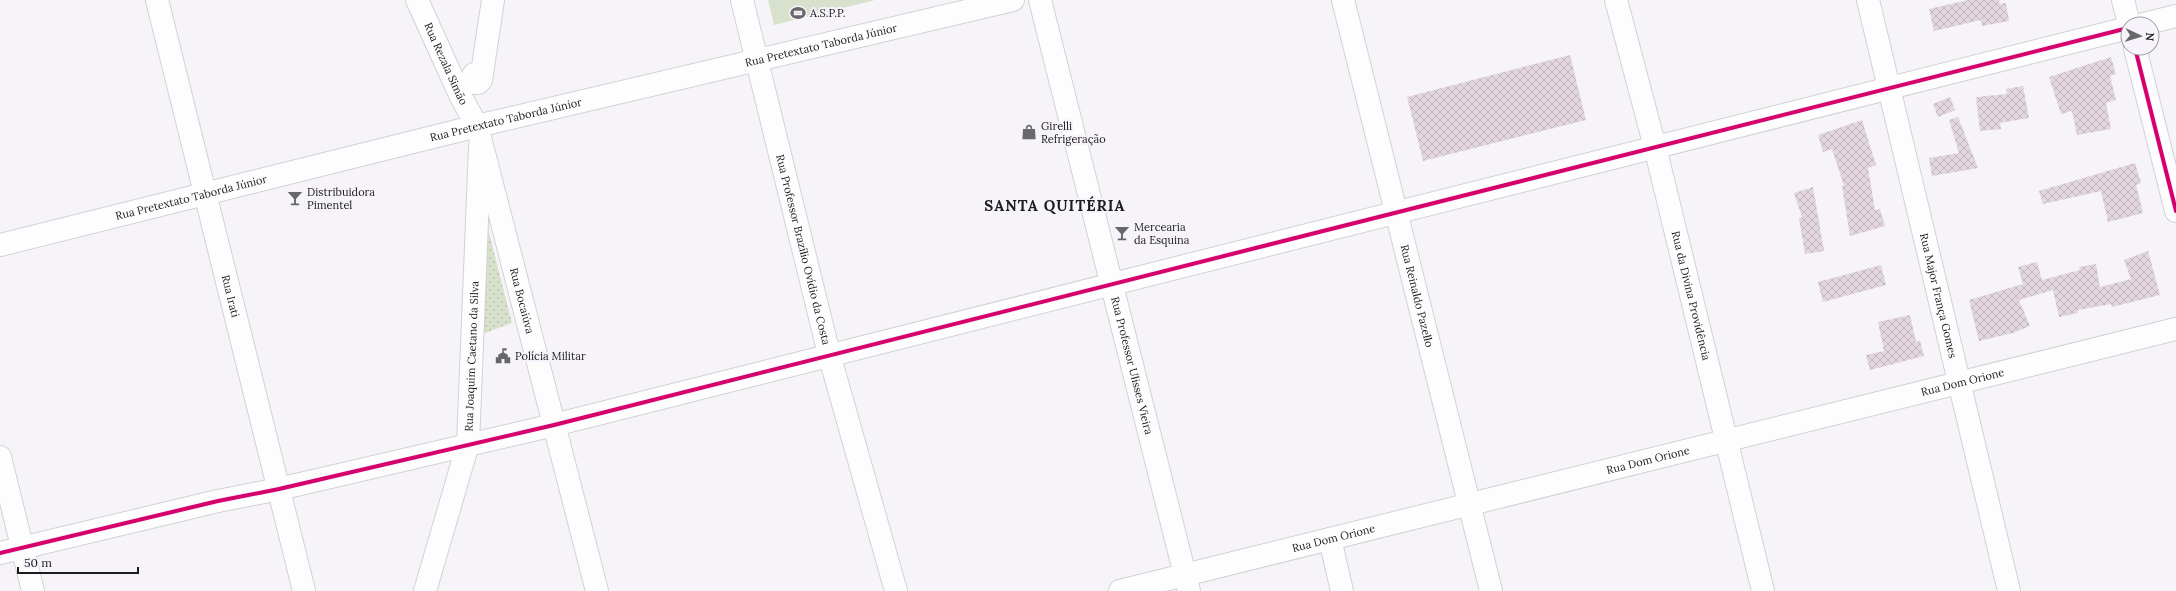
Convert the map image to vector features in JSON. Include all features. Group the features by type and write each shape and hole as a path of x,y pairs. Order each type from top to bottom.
{"street":[{"name":"Rua Irati","path":"157,0 304,591"},
{"name":"Rua Rezala Simão","path":"417,0 479,133"},
{"path":"481,74 486,60 493,0"},
{"name":"Rua Professor Brazílio Ovídio da Costa","path":"742,0 829,354 896,591"},
{"name":"Rua Pretextato Taborda Júnior","path":"0,245 205,194 479,133 757,61 1013,0"},
{"name":"Rua Professor Ulisses Vieira","path":"1040,0 1187,583"},
{"name":"Rua Reinaldo Pazello","path":"1343,0 1491,591"},
{"name":"Rua da Divina Providência","path":"1616,0 1655,147 1763,591"},
{"name":"Rua Major França Gomes","path":"1868,0 1958,383 2009,591"},
{"path":"2123,0 2127,16"},
{"path":"2160,20 2176,16"},
{"path":"0,553 218,500 279,489 554,425 829,354 2120,30"},
{"path":"2137,56 2176,211"},
{"name":"Rua Bocaiúva","path":"479,133 597,591"},
{"name":"Rua Joaquim Caetano da Silva","path":"425,591 468,444 479,133"},
{"name":"Rua Dom Orione","path":"1120,591 1187,583 1330,539 2176,329"},
{"path":"0,457 33,591"},
{"path":"1330,539 1342,591"}],"green space":[{"name":"A.S.P.P.","path":"768,0 875,0 774,25"},
{"path":"485,217 512,323 477,336"}],"building":[{"path":"1968,0 1999,0 2000,4 2006,3 2009,21 1982,26 1981,20 1934,31 1929,9"},
{"path":"1570,55 1586,120 1423,161 1407,97"},
{"path":"2111,57 2116,74 2110,76 2116,100 2106,103 2111,129 2077,135 2072,111 2061,114 2049,77"},
{"path":"2023,86 2029,118 2000,123 2001,129 1980,131 1976,97 2007,94 2006,89"},
{"path":"1950,97 1955,110 1938,117 1933,104"},
{"path":"1958,117 1978,168 1932,176 1929,158 1959,153 1949,120"},
{"path":"1862,120 1876,165 1868,168 1875,210 1880,209 1885,226 1850,236 1842,186 1844,186 1832,149 1823,152 1818,135"},
{"path":"2135,163 2141,183 2136,185 2143,213 2108,222 2101,191 2043,204 2039,191"},
{"path":"1813,187 1824,251 1805,254 1799,218 1802,217 1794,193"},
{"path":"2148,251 2160,295 2112,307 2111,304 2078,310 2078,313 2059,317 2053,290 2019,300 2030,326 2013,333 1979,341 1969,300 2023,284 2018,267 2037,262 2042,280 2080,270 2079,267 2096,264 2100,287 2131,279 2124,260"},
{"path":"1881,265 1886,285 1823,302 1818,282"},
{"path":"1910,315 1916,342 1920,341 1924,356 1870,370 1866,355 1884,351 1878,322"}],"cycle path":[{"path":"0,553 218,501 279,489 554,425 2120,30"},
{"path":"2137,56 2176,211"}],"place":[{"name":"A.S.P.P.","path":"798,13"},
{"name":"Girelli Refrigeração","path":"1029,132"},
{"name":"Distribuidora Pimentel","path":"295,198"},
{"name":"Mercearia da Esquina","path":"1122,233"},
{"name":"Polícia Militar","path":"503,356"}],"district":[{"name":"SANTA QUITÉRIA","path":"1055,206"}]}
